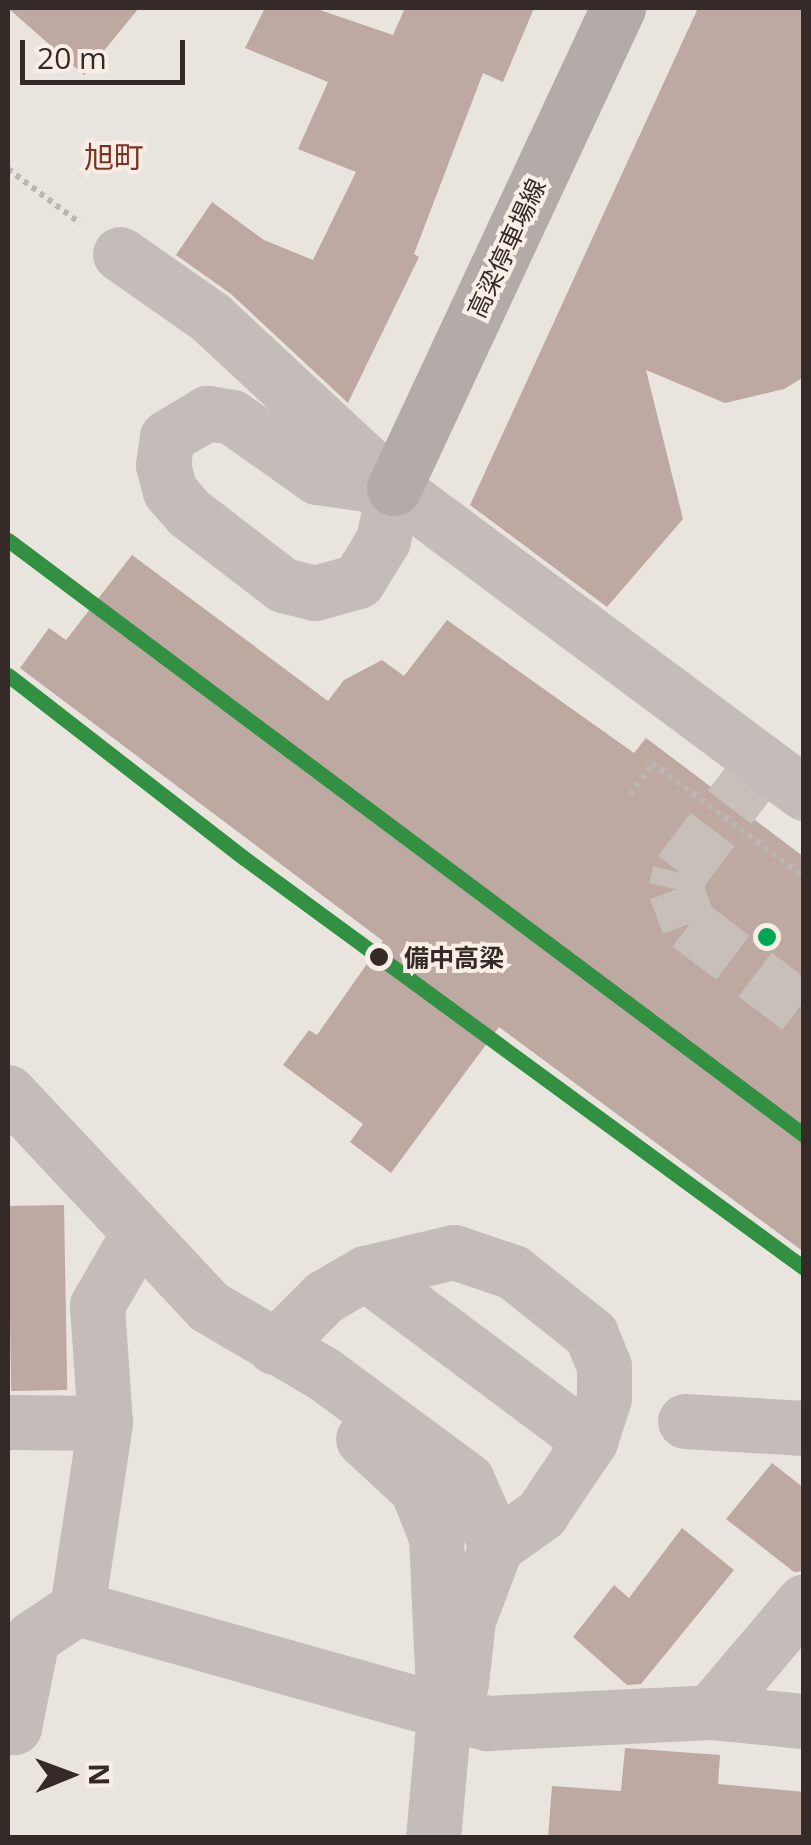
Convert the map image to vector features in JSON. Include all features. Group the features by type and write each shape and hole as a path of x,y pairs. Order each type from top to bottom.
{"main road":[{"name":"高梁停車場線","path":"394,488 618,8"}],"street":[{"path":"120,254 210,317 394,488 804,793"},
{"path":"19,1105 137,1236 208,1306 324,1374 467,1480 496,1546"},
{"path":"8,1726 14,1727 32,1638 76,1608 105,1422 97,1304 137,1236"},
{"path":"274,1346 324,1297 364,1274 454,1252 484,1258 542,1294 591,1334 604,1366 604,1398 590,1441 541,1514 496,1546 468,1620 461,1683 444,1715"},
{"path":"364,1274 590,1441"},
{"path":"274,1346 294,1388 382,1452 428,1512 439,1574 444,1715 434,1838"},
{"path":"685,1421 804,1428"},
{"path":"8,1422 105,1422"},
{"path":"710,1712 804,1600"},
{"path":"76,1608 401,1696 444,1715 486,1723 710,1712 804,1721"}],"path":[{"path":"8,168 120,254"},
{"path":"630,795 652,763 804,877"}],"building":[{"path":"8,8 139,8 84,75"},
{"path":"265,8 314,8 393,35 405,8 534,8 503,82 483,73 414,254 419,257 348,403 231,294 176,255 212,202 264,240 313,260 356,172 298,149 328,82 245,48"},
{"path":"698,8 804,8 804,377 784,389 725,403 646,370 683,519 607,607 470,505"},
{"path":"132,555 328,701 344,680 382,660 404,676 447,620 634,753 646,738 804,857 804,1252 499,1027 391,1173 350,1142 363,1124 283,1065 309,1030 317,1035 383,941 20,668 49,628 66,640"},
{"path":"64,1205 67,1390 11,1391 8,1206"},
{"path":"772,1463 804,1488 804,1571 794,1572 726,1519"},
{"path":"682,1528 734,1570 641,1684 627,1685 573,1637 614,1585 629,1598"},
{"path":"625,1748 720,1755 718,1784 804,1792 804,1838 548,1838 552,1786 621,1791"}],"tunnel":[{"path":"763,763 680,872 676,889 689,924 804,1011"}],"transit line":[{"path":"8,540 804,1135"},
{"path":"8,675 244,858 804,1268"}],"place":[{"name":"備中高梁","path":"379,957"}],"district":[{"name":"旭町","path":"114,157"}]}
